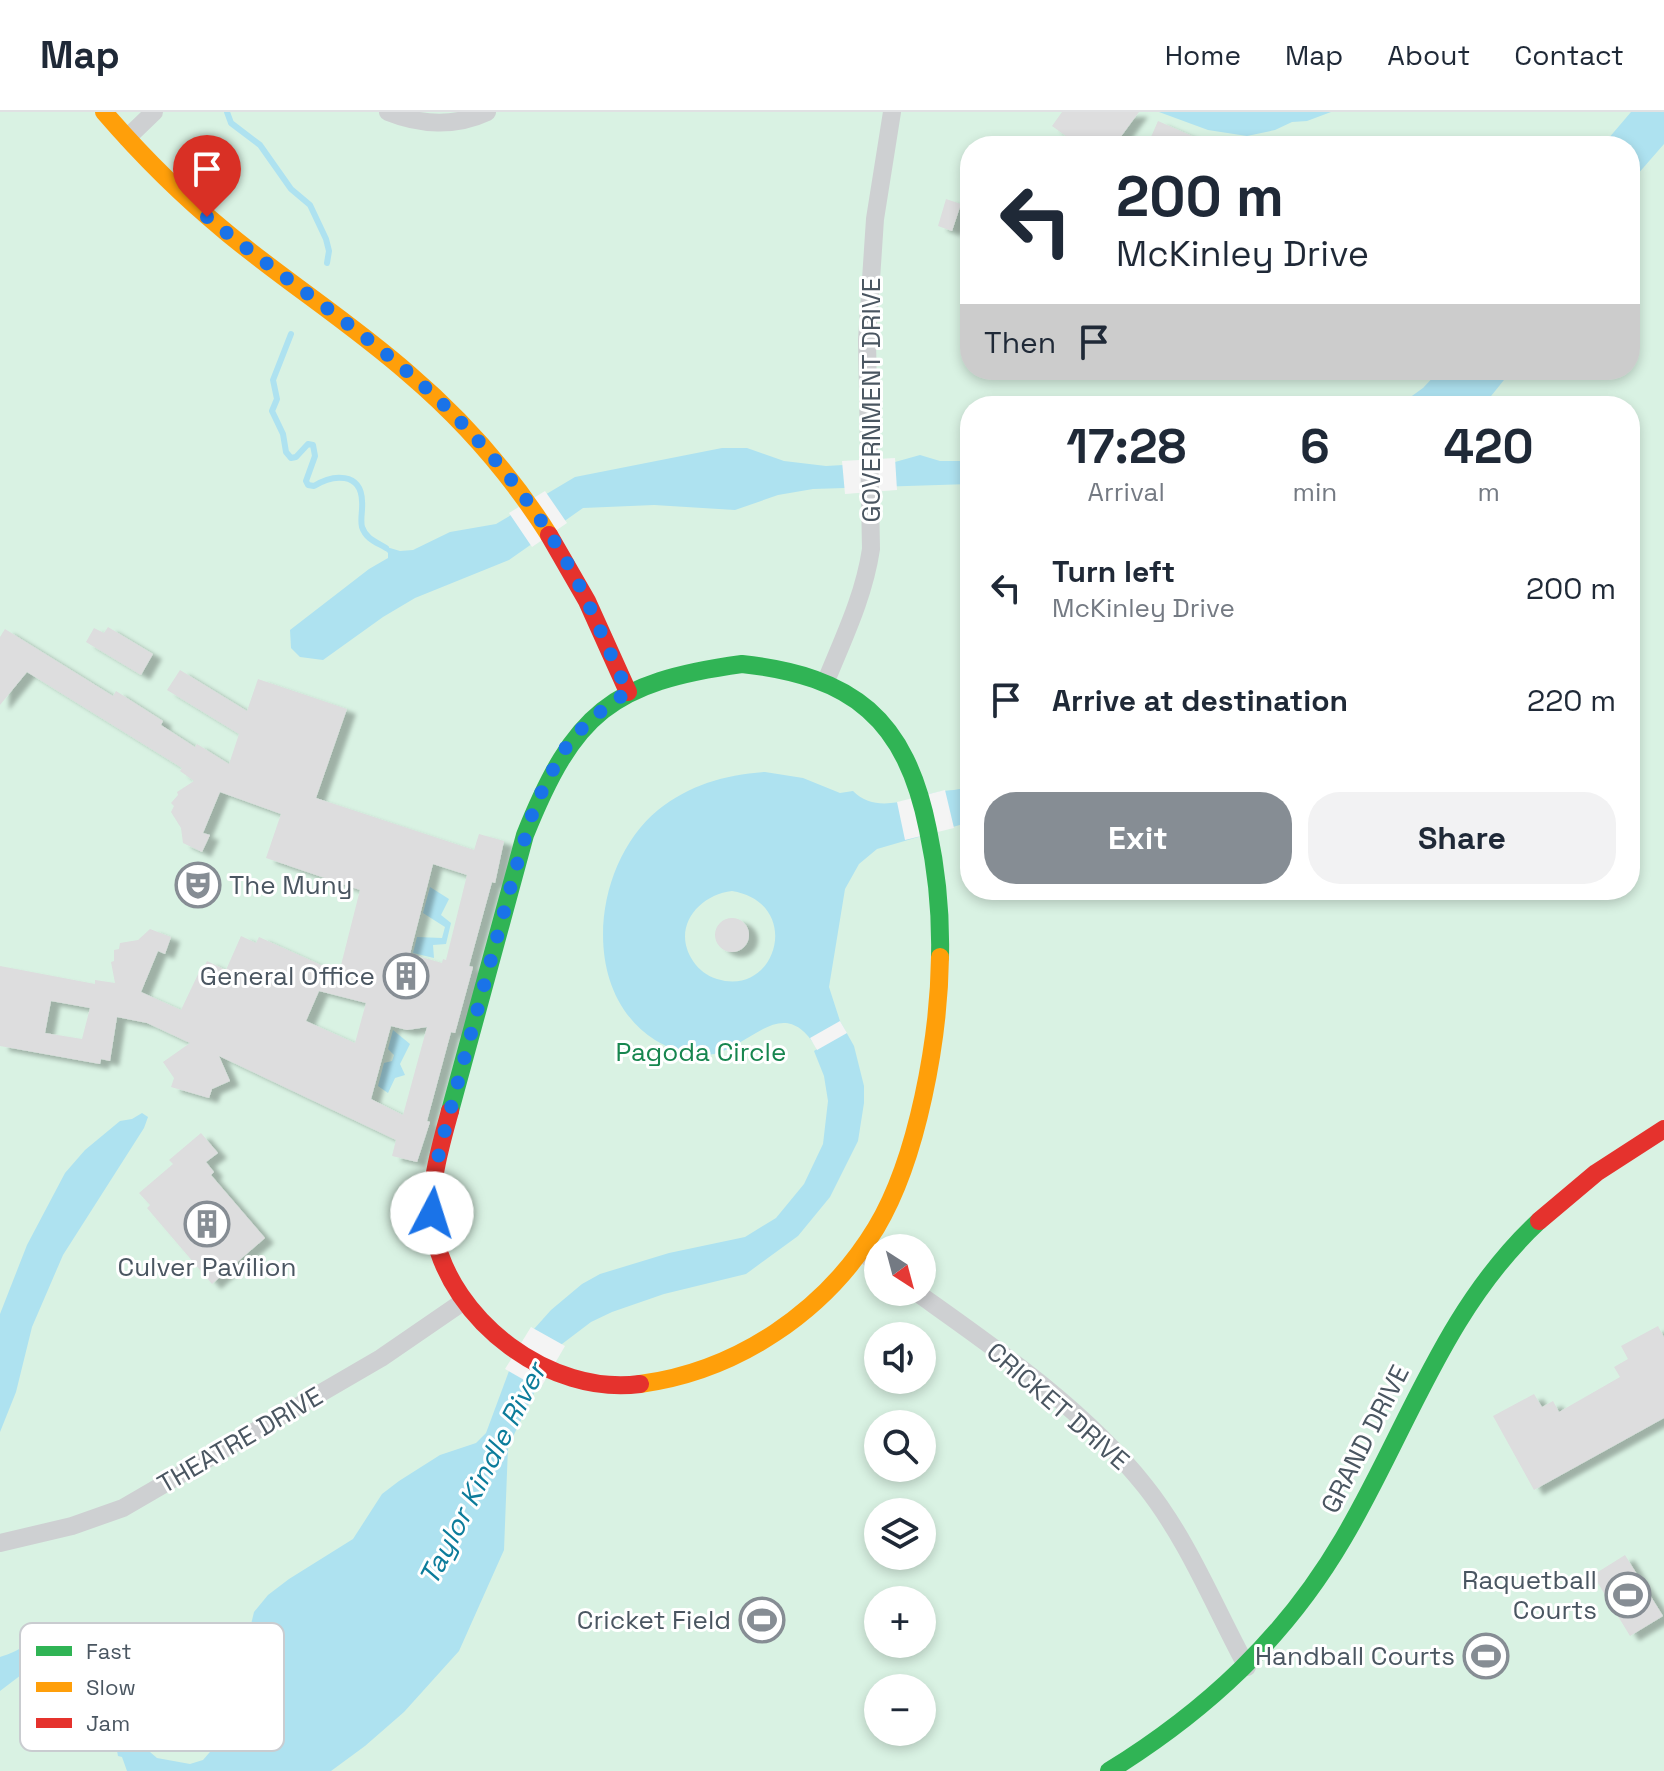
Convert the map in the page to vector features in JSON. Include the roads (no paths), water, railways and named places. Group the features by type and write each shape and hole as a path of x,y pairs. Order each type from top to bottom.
{"street":[{"path":"104,112 187,200 428,390 493,458 551,538 585,596 628,692"},
{"path":"127,138 154,112"},
{"path":"388,112 414,120 450,123 487,112"},
{"name":"GOVERNMENT DRIVE","path":"826,681 858,604 871,549 866,373 871,268 875,219 892,112"},
{"path":"742,664 772,667 826,681 857,700 883,723 904,753 921,796 938,883 941,941 939,1006 923,1093 900,1176 878,1225 835,1284 799,1316 766,1339 726,1360 676,1378 628,1384 587,1382 558,1372 510,1345 480,1321 464,1301 440,1253 432,1213 439,1152 535,805 561,754 591,720 628,692 679,672 742,664"},
{"name":"GRAND DRIVE","path":"1109,1771 1178,1727 1247,1667 1299,1606 1338,1549 1384,1464 1439,1349 1480,1286 1511,1248 1553,1206 1606,1166 1664,1129"},
{"name":"THEATRE DRIVE","path":"0,1543 72,1526 123,1508 381,1358 464,1301"},
{"name":"CRICKET DRIVE","path":"935,1306 1037,1381 1145,1486 1188,1553 1247,1667"}],"water":[{"path":"1159,112 1331,112 1247,136 1208,130"},
{"path":"1631,112 1664,112 1664,144 1640,172 1640,136 1611,136"},
{"path":"1431,380 1504,380 1491,396 1412,396"},
{"path":"722,448 747,448 784,461 826,466 895,462 920,455 940,461 960,461 960,484 813,489 778,495 735,510 654,505 583,508 509,560 415,598 323,660 300,657 291,648 290,630 388,558 388,553 380,545 400,551 413,550 450,532 496,524 575,477"},
{"name":"Taylor Kindle River","path":"765,772 803,778 840,793 853,791 872,802 883,803 960,789 960,825 877,849 859,864 845,889 829,987 840,1021 854,1046 864,1086 864,1103 858,1141 830,1197 798,1236 746,1274 664,1294 612,1312 591,1322 562,1344 508,1447 504,1550 459,1651 404,1712 365,1746 331,1771 127,1771 117,1751 150,1751 157,1758 190,1764 203,1760 211,1751 284,1751 284,1623 251,1623 254,1612 268,1595 353,1539 382,1494 399,1481 440,1455 476,1443 486,1433 509,1371 534,1329 582,1284 600,1274 669,1253 745,1237 776,1218 804,1184 823,1144 828,1101 824,1076 814,1051 817,1049 805,1032 792,1024 780,1023 714,1054 699,1055 676,1050 655,1040 630,1018 614,991 605,960 603,926 608,893 619,861 636,833 670,801 722,779","holes":["732,891 754,899 768,912 775,929 774,947 767,963 755,975 738,981 717,979 695,964 687,949 687,925 699,906 708,899"]},
{"path":"430,887 449,899 441,915 451,923 446,944 433,945 434,958 413,953 417,937 442,938 445,927 423,913"},
{"path":"393,1030 410,1044 400,1064 405,1075 395,1078 388,1093 378,1086 384,1063 392,1061 394,1055 388,1049"},
{"path":"142,1113 148,1117 144,1128 63,1255 32,1327 16,1392 0,1432 0,1314 27,1245 65,1173 85,1150 120,1121"},
{"path":"20,1648 20,1676 0,1691 0,1657"}],"waterway":[{"path":"227,112 231,123 260,145 291,189 310,205 326,239 329,251 327,263"},
{"path":"291,334 273,380 277,399 272,411 283,434 286,452 291,458 296,457 308,444 313,445 315,456 306,481 308,485 337,478 351,480 357,485 362,501 361,524 364,531 386,548"}],"place":[{"name":"The Muny","path":"198,885"},
{"name":"General Office","path":"406,976"},
{"name":"Culver Pavilion","path":"207,1224"},
{"name":"Raquetball Courts","path":"1628,1595"},
{"name":"Cricket Field","path":"762,1620"},
{"name":"Handball Courts","path":"1486,1656"}],"park label":[{"name":"Pagoda Circle","path":"701,1052"}]}
